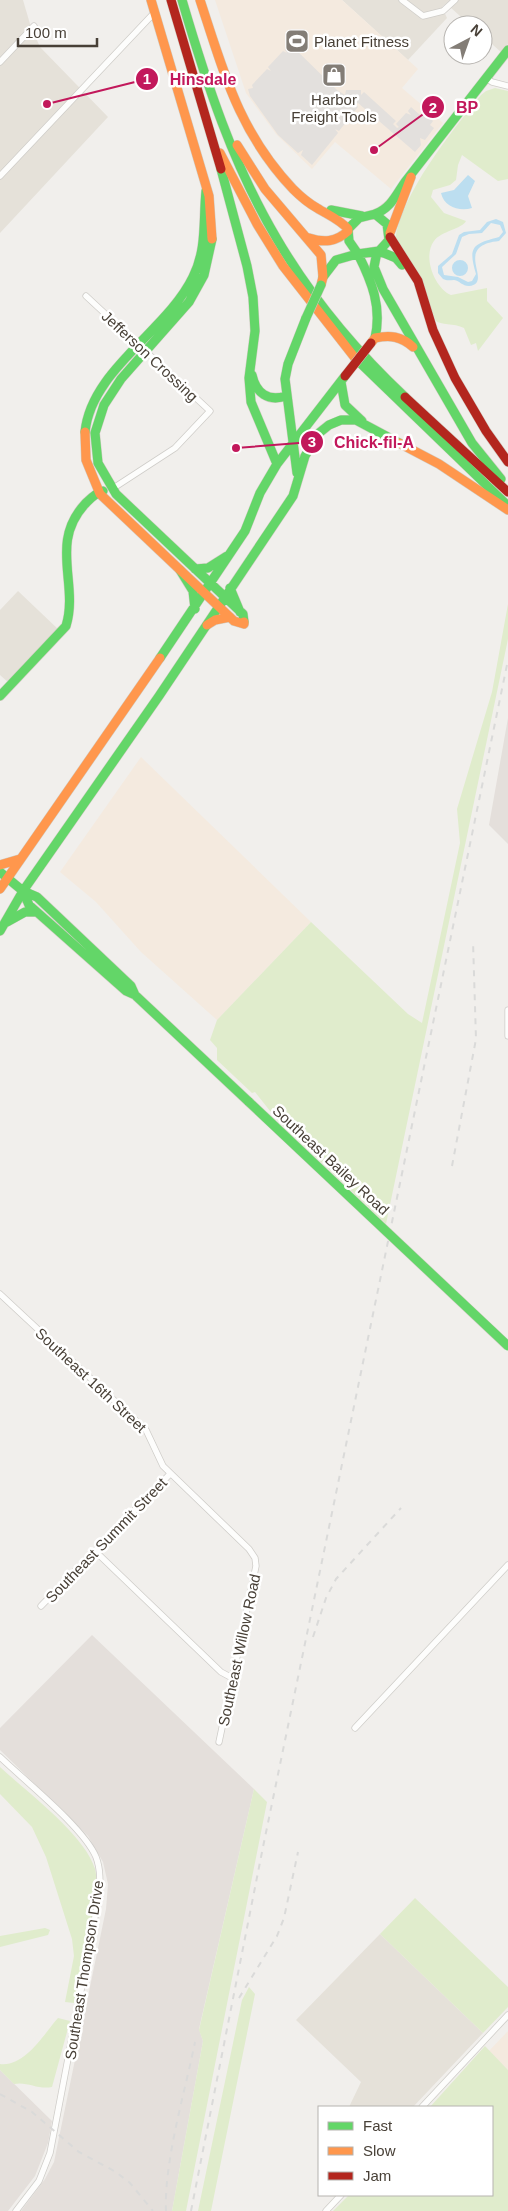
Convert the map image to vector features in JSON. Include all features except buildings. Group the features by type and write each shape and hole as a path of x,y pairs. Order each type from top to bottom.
{"main road":[{"path":"151,0 206,191 206,240 195,282 159,326 106,398 95,425 95,442 102,474 112,490 240,612"},
{"path":"171,0 214,141 253,297 255,331 250,362 249,389 252,407 277,464"},
{"path":"182,0 217,110 266,220 324,306 366,357 508,492"},
{"path":"0,889 4,875 21,858 206,593 245,531 263,487 277,464 373,340 379,320 379,304 358,254 349,241 348,230 342,221 309,204 269,163 250,137 235,104 200,0"},
{"path":"300,194 333,211 363,216 385,211 508,50"},
{"path":"217,110 257,178 280,209 307,237 321,255 322,281"},
{"path":"214,141 258,224 284,266 319,314 359,363 508,508"},
{"path":"298,476 286,396 288,364 322,281 336,260 378,251 384,247 412,176"},
{"path":"375,214 386,222 397,251 412,271 423,293 425,307"},
{"path":"307,237 330,242 340,238 363,216"},
{"path":"378,251 400,263 425,307 456,378 486,431 508,462"},
{"path":"378,251 374,262 376,274 472,443 508,488"},
{"path":"373,340 389,335 403,338 420,354"},
{"path":"143,349 106,380 93,402 83,438 86,463 99,492 116,510 230,616 244,624 230,588"},
{"path":"250,362 253,382 262,395 274,399 286,396"},
{"path":"343,379 345,405 371,428"},
{"path":"2,927 22,891 294,496 298,476 307,450 314,438 324,428 342,419 356,420 438,464 508,508"},
{"path":"86,463 102,484 112,490"},
{"path":"0,696 66,626 69,616 66,549 69,528 77,512 99,492 108,493 125,503"},
{"path":"195,569 210,568 234,550"},
{"path":"180,570 193,591 195,609"},
{"path":"204,627 215,620 230,616"},
{"path":"0,866 21,858"},
{"name":"Southeast Bailey Road","path":"4,875 22,891 37,897 131,986 135,995"},
{"name":"Southeast Bailey Road","path":"22,891 29,905 36,912 126,991 135,995 508,1346"},
{"path":"2,927 17,915 36,912"}],"street":[{"path":"402,0 423,16 443,11 455,0"},
{"path":"0,176 155,12"},
{"path":"0,62 34,26"},
{"path":"486,78 492,82 508,86"},
{"name":"Jefferson Crossing","path":"86,296 210,411 175,448 112,490"},
{"path":"508,1010 508,1036"},
{"name":"Southeast 16th Street","path":"0,1294 146,1430 152,1440 159,1460 170,1474 249,1549 255,1558"},
{"name":"Southeast Summit Street","path":"41,1606 170,1474"},
{"path":"95,1551 221,1672 234,1678"},
{"name":"Southeast Willow Road","path":"219,1742 234,1678 256,1566 255,1558"},
{"path":"355,1728 508,1566"},
{"name":"Southeast Thompson Drive","path":"0,1757 84,1837 95,1855 100,1874 99,1896 50,2153 39,2182 16,2211"},
{"path":"423,2106 508,2015"},
{"path":"326,2211 340,2196"}],"shaded area":[{"path":"0,0 23,0 30,24 40,47 108,117 0,233"},
{"path":"215,0 342,0 418,69 402,88 443,123 391,189 335,142 312,169 276,134 246,93"},
{"path":"342,0 450,0 442,7 446,15 443,15 443,22 408,60"},
{"path":"456,0 508,0 508,44 502,53 493,45 493,15 459,15 450,7"},
{"path":"290,44 337,90 345,95 346,90 361,90 361,95 364,92 396,121 393,124 397,128 399,127 396,124 406,113 411,115 408,111 411,107 420,115 424,112 433,121 430,125 434,128 425,140 420,138 421,145 415,152 358,103 356,104 358,107 339,131 335,129 338,133 312,165 301,155 303,150 298,153 278,135 250,96 248,89 253,88 252,85 267,69 271,71 268,67 283,51 287,53 285,50"},
{"path":"18,591 59,630 9,683 0,675 0,610"},
{"path":"508,718 508,844 489,825"},
{"path":"141,757 311,922 217,1020 141,952 96,902 60,872"},
{"path":"92,1635 254,1789 199,2029 203,2041 172,2211 21,2211 45,2179 54,2162 106,1909 108,1884 103,1862 88,1836 0,1750 0,1728"},
{"path":"380,1934 483,2033 414,2106 349,2106 361,2082 296,2020"},
{"path":"508,2031 508,2070 489,2051"},
{"path":"0,2070 52,2121 48,2143 35,2176 8,2211 0,2211"}],"green space":[{"path":"495,88 508,91 508,179 498,181 462,155 458,165 456,180 450,185 433,190 431,197 444,213 466,221 434,241 429,255 435,279 451,295 487,288 487,301 503,318 478,351 476,343 471,345 464,328 436,321 415,270 395,240 399,222 407,203 429,164 481,95"},
{"path":"508,604 508,639 386,1224 278,1121 255,1092 252,1093 217,1060 217,1048 210,1040 217,1020 311,922 408,1014 422,1023 460,843 457,809 492,692"},
{"path":"0,1767 68,1828 80,1842 95,1869 96,1896 74,2003 65,2002 74,1956 72,1939 46,1857 32,1827 0,1794"},
{"path":"254,1789 267,1802 186,2211 172,2211 203,2041 199,2030"},
{"path":"415,1898 508,1987 508,2007 483,2033 380,1934"},
{"path":"45,1928 50,1930 48,1935 0,1947 0,1936"},
{"path":"249,1987 255,1994 211,2211 198,2211 242,2000"},
{"path":"58,2018 70,2021 52,2087 14,2084 0,2070 0,2064 9,2064 25,2055 40,2041"},
{"path":"485,2046 508,2070 508,2211 333,2211 348,2196 493,2196 493,2106 431,2106"}],"water":[{"path":"468,175 475,181 468,196 472,208 458,209 449,205 445,202 441,193 454,190"},
{"path":"496,219 503,222 506,233 499,241 485,244 478,250 475,257 478,278 476,283 467,286 454,280 443,279 438,273 438,266 452,254 459,235 464,232 480,230 487,222","holes":["491,223 500,225 503,232 499,237 483,242 474,248 472,258 476,274 472,281 468,282 458,277 444,275 442,267 456,254 462,237 469,234 482,233"]},
{"path":"460,260 468,268 460,276 452,268"}],"railway":[{"path":"191,2211 263,1847 508,660"},
{"path":"452,1166 476,1039 473,941"},
{"path":"313,1637 326,1598 336,1579 401,1508"},
{"path":"239,1998 277,1936 284,1918 298,1852"},
{"path":"166,2211 168,2171 195,2042"},
{"path":"0,2094 32,2112 79,2152 116,2172 130,2183 153,2211"}],"traffic: fast":[{"path":"182,0 222,122 261,211 304,282 352,342 405,397"},
{"path":"375,214 393,201 405,182 508,50"},
{"path":"221,169 247,266 253,297 255,331 249,378 251,402 277,464"},
{"path":"85,432 90,410 101,389 115,370 181,297 193,277 201,256 206,191"},
{"path":"331,210 362,216"},
{"path":"375,214 387,224 389,240 379,251 358,254 349,241 348,229 359,218 375,214"},
{"path":"212,239 204,275 189,302 121,379 104,405 95,433 98,463 116,494 243,614 244,622"},
{"path":"379,251 396,258 402,265"},
{"path":"377,252 374,267 383,289 472,443 501,479"},
{"path":"323,277 336,260 357,254"},
{"path":"358,254 368,275 374,295 377,316 375,338"},
{"path":"306,318 321,285"},
{"path":"297,473 285,379 288,364 306,318"},
{"path":"355,358 505,503"},
{"path":"252,375 256,387 268,397 280,398 286,396"},
{"path":"160,658 245,531 260,493 277,464 345,376"},
{"path":"341,382 345,405 362,421"},
{"path":"0,931 23,891 159,696 293,496 305,456 319,433 329,425 341,420 356,420 399,443"},
{"path":"0,696 66,626 69,610 67,564 69,534 74,519 85,504 103,491"},
{"path":"195,569 208,568 227,556"},
{"path":"180,570 193,591 195,609"},
{"path":"230,588 240,612"},
{"path":"0,872 23,891 37,897 131,986 135,995"},
{"path":"23,891 29,905 126,991 135,995 249,1102"},
{"path":"7,922 25,912 36,912"},
{"path":"249,1102 508,1346"}],"traffic: slow":[{"path":"151,0 209,196 212,239"},
{"path":"200,0 235,100 259,146 274,168 298,194 348,229"},
{"path":"237,145 265,189 321,255 323,277 321,285"},
{"path":"220,153 257,224 283,266 355,358"},
{"path":"390,233 411,177"},
{"path":"309,238 320,241 330,240 348,231"},
{"path":"371,343 375,338 390,337 400,339 413,347"},
{"path":"85,432 86,460 100,494 234,621 244,624 244,622"},
{"path":"399,443 439,464 508,510"},
{"path":"207,625 215,620 230,617"},
{"path":"0,889 160,658"},
{"path":"0,865 20,859"}],"traffic: jam":[{"path":"171,0 221,169"},
{"path":"390,237 418,281 433,330 455,378 486,431 508,462"},
{"path":"345,376 371,343"},
{"path":"405,397 508,492"}],"place":[{"name":"Planet Fitness","path":"297,41"},
{"name":"Harbor Freight Tools","path":"334,75"},
{"name":"Hinsdale","path":"47,104"},
{"name":"BP","path":"374,150"},
{"name":"Chick-fil-A","path":"236,448"}]}
